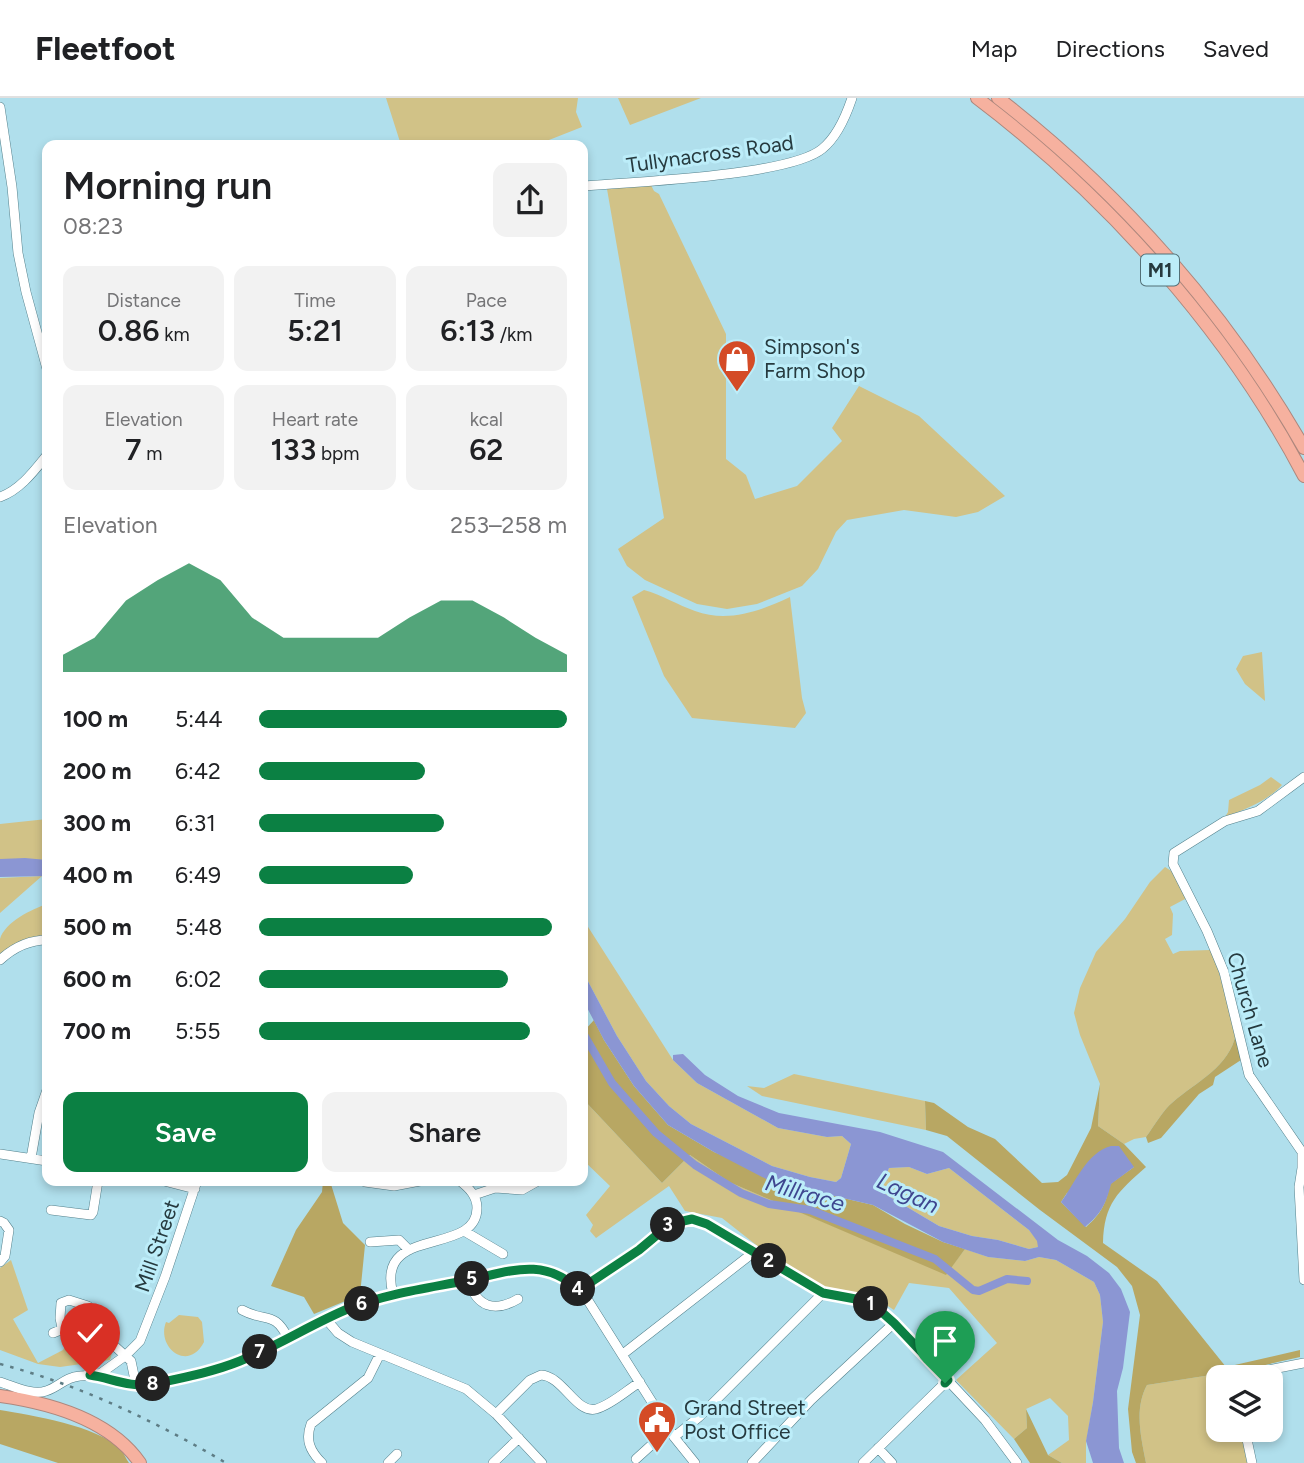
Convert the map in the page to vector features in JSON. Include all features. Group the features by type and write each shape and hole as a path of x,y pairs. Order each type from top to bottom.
{"highway":[{"name":"M1","path":"977,98 1068,175 1114,220 1188,302 1258,398 1304,476"},
{"name":"M1","path":"998,98 1115,202 1198,292 1256,371 1304,448"},
{"path":"0,1396 52,1408 95,1425 119,1440 140,1463"}],"street":[{"name":"Tullynacross Road","path":"588,186 762,169 809,158 824,148 836,134 852,98"},
{"path":"0,107 12,187 18,253 42,351"},
{"path":"0,497 31,476 42,462"},
{"name":"Church Lane","path":"1304,777 1258,811 1225,821 1174,853 1172,858 1224,972 1249,1075 1301,1152 1299,1187 1304,1280"},
{"path":"0,960 29,942 42,941"},
{"path":"31,1158 42,1103"},
{"path":"0,1154 42,1160"},
{"path":"51,1210 91,1215 96,1186"},
{"name":"Mill Street","path":"97,1376 125,1356 140,1340 196,1186"},
{"path":"393,1294 390,1270 396,1261 409,1250 464,1231 471,1225 476,1216 477,1205 474,1195 465,1186"},
{"path":"474,1195 495,1188 517,1191 528,1186"},
{"path":"579,1290 639,1250 670,1224 686,1219 707,1224 823,1293 869,1303 894,1323 948,1380 995,1432 1017,1463"},
{"path":"0,1221 9,1230 5,1256 0,1262"},
{"path":"464,1231 471,1237 492,1245 503,1254"},
{"path":"370,1242 399,1240 409,1250"},
{"path":"623,1354 754,1252"},
{"path":"0,1382 43,1392 67,1378 83,1375 136,1385 151,1384 227,1366 326,1319 393,1294 511,1270 534,1268 552,1272 579,1290 672,1433 695,1463"},
{"path":"468,1280 474,1294 491,1307 503,1307 518,1299"},
{"path":"638,1452 708,1408 823,1293"},
{"path":"62,1328 61,1303 69,1300 88,1306"},
{"path":"242,1310 258,1318 274,1319 280,1323 288,1338"},
{"path":"326,1319 332,1328 345,1338 466,1389 496,1414 542,1463"},
{"path":"752,1463 811,1400 894,1323"},
{"path":"52,1333 73,1325 99,1332 131,1361 136,1385"},
{"path":"322,1463 310,1448 308,1432 311,1424 368,1378 380,1354"},
{"path":"1283,1367 1304,1363"},
{"path":"496,1414 530,1380 541,1375 553,1378 580,1405 590,1409 600,1407 640,1382"},
{"path":"863,1463 948,1380"},
{"path":"493,1463 519,1438"},
{"path":"1248,1442 1252,1463"},
{"path":"878,1448 892,1463"},
{"path":"388,1463 397,1454"}],"shaded area":[{"path":"386,98 578,98 576,112 582,127 549,140 399,140"},
{"path":"618,98 701,98 630,125"},
{"path":"651,185 659,194 726,334 726,459 746,475 755,499 797,486 842,441 832,428 859,386 919,416 1005,496 978,512 956,517 904,510 847,520 836,532 818,569 802,586 757,604 727,609 697,604 645,580 627,566 618,549 664,518 607,189"},
{"path":"644,590 695,611 720,616 744,614 790,597 806,713 795,728 692,718 664,676 632,597"},
{"path":"1262,652 1265,701 1245,684 1236,669 1243,656"},
{"path":"1271,777 1282,785 1276,791 1225,817 1229,800"},
{"path":"42,820 42,860 0,859 0,824"},
{"path":"1165,867 1173,872 1187,898 1170,907 1173,914 1172,935 1165,939 1173,954 1180,951 1210,950 1215,958 1236,1033 1227,1055 1211,1073 1169,1105 1146,1137 1124,1144 1098,1126 1100,1084 1074,1013 1080,988 1096,952 1125,919 1150,882"},
{"path":"42,876 0,913 0,878"},
{"path":"42,906 42,938 0,957 0,939 3,933 27,913"},
{"path":"588,927 673,1060 697,1083 778,1128 827,1137 842,1136 851,1144 841,1178 836,1182 772,1166 691,1124 669,1106 646,1081 617,1036 588,981"},
{"path":"594,1020 634,1086 668,1125 714,1152 804,1189 873,1205 905,1224 965,1249 946,1275 729,1182 690,1155 662,1183 588,1104 588,1027"},
{"path":"1236,1033 1241,1060 1215,1077 1213,1085 1199,1094 1161,1138 1148,1143 1146,1137 1162,1114 1173,1102 1211,1073 1227,1055"},
{"path":"794,1074 925,1101 926,1130 762,1096 747,1086 764,1088"},
{"path":"1100,1084 1098,1126 1124,1144 1146,1167 1114,1199 1106,1218 1103,1243 1157,1281 1224,1365 1206,1365 1206,1376 1147,1385 1140,1413 1146,1463 1136,1463 1132,1452 1128,1409 1140,1315 1132,1286 1117,1267 947,1136 926,1130 925,1101 934,1103 968,1127 995,1139 1042,1183 1058,1182 1067,1175 1091,1128","holes":["1134,1167 1110,1184 1107,1197 1096,1218 1086,1227 1061,1202 1067,1193"]},
{"path":"588,1104 662,1183 690,1155 729,1182 946,1274 965,1249 988,1257 1025,1261 1039,1257 1056,1260 1094,1282 1100,1295 1103,1322 1086,1443 1086,1463 1062,1463 1048,1455 1069,1440 1068,1416 1050,1398 1026,1409 1027,1428 1014,1439 956,1380 997,1343 949,1288 909,1283 894,1310 877,1299 824,1288 760,1248 722,1218 685,1211 669,1186 596,1238 590,1231 593,1225 586,1215 610,1186 588,1165"},
{"path":"909,1167 927,1174 949,1168 1029,1230 1038,1241 1038,1247 1029,1249 939,1226 880,1191 889,1168"},
{"path":"323,1186 332,1186 343,1223 365,1245 360,1295 314,1314 304,1297 271,1286 296,1230 322,1192"},
{"path":"11,1260 28,1310 13,1319 38,1363 63,1350 72,1332 100,1338 106,1342 112,1352 110,1360 60,1367 38,1364 0,1350 0,1268"},
{"path":"179,1315 198,1317 202,1322 204,1342 190,1355 175,1353 165,1340 166,1322 169,1323"},
{"path":"1300,1350 1300,1357 1265,1365 1235,1365"},
{"path":"1206,1376 1206,1442 1243,1442 1247,1463 1146,1463 1140,1413 1147,1385"},
{"path":"1026,1409 1048,1455 1062,1463 1030,1463 1014,1439 1027,1428"},
{"path":"0,1410 63,1423 96,1434 120,1449 129,1463 58,1463 0,1444"}],"water":[{"path":"0,859 42,860 42,876 0,877"},
{"name":"Lagan","path":"588,981 617,1036 646,1081 669,1106 691,1124 772,1166 836,1182 841,1178 851,1144 842,1136 827,1137 778,1128 697,1083 673,1060 673,1055 683,1054 705,1075 738,1096 779,1113 880,1132 943,1152 1058,1240 1087,1256 1109,1273 1121,1289 1130,1312 1123,1368 1117,1391 1119,1448 1124,1463 1093,1463 1086,1441 1103,1322 1100,1295 1094,1282 1056,1260 1039,1257 1025,1261 988,1257 943,1242 873,1205 770,1181 668,1125 634,1086 588,1010","holes":["909,1167 927,1174 949,1168 1029,1230 1038,1247 1029,1249 939,1226 880,1191 889,1168"]},
{"path":"1111,1146 1119,1146 1134,1167 1111,1184 1102,1208 1085,1227 1061,1202 1088,1162"}],"waterway":[{"name":"Millrace","path":"588,1042 612,1083 656,1133 695,1165 741,1193 769,1204 810,1210 935,1259 973,1290 979,1291 1007,1279 1027,1281"}],"railway":[{"path":"0,1364 88,1393 172,1433 226,1463"}],"place":[{"name":"Simpson's Farm Shop","path":"737,393"},
{"name":"Grand Street Post Office","path":"657,1454"}],"route":[{"path":"90,1375 129,1385 144,1385 227,1366 351,1308 393,1294 511,1270 543,1269 562,1277 579,1290 639,1250 663,1228 678,1221 692,1219 707,1224 823,1293 861,1300 876,1307 948,1380 945,1383"}]}
